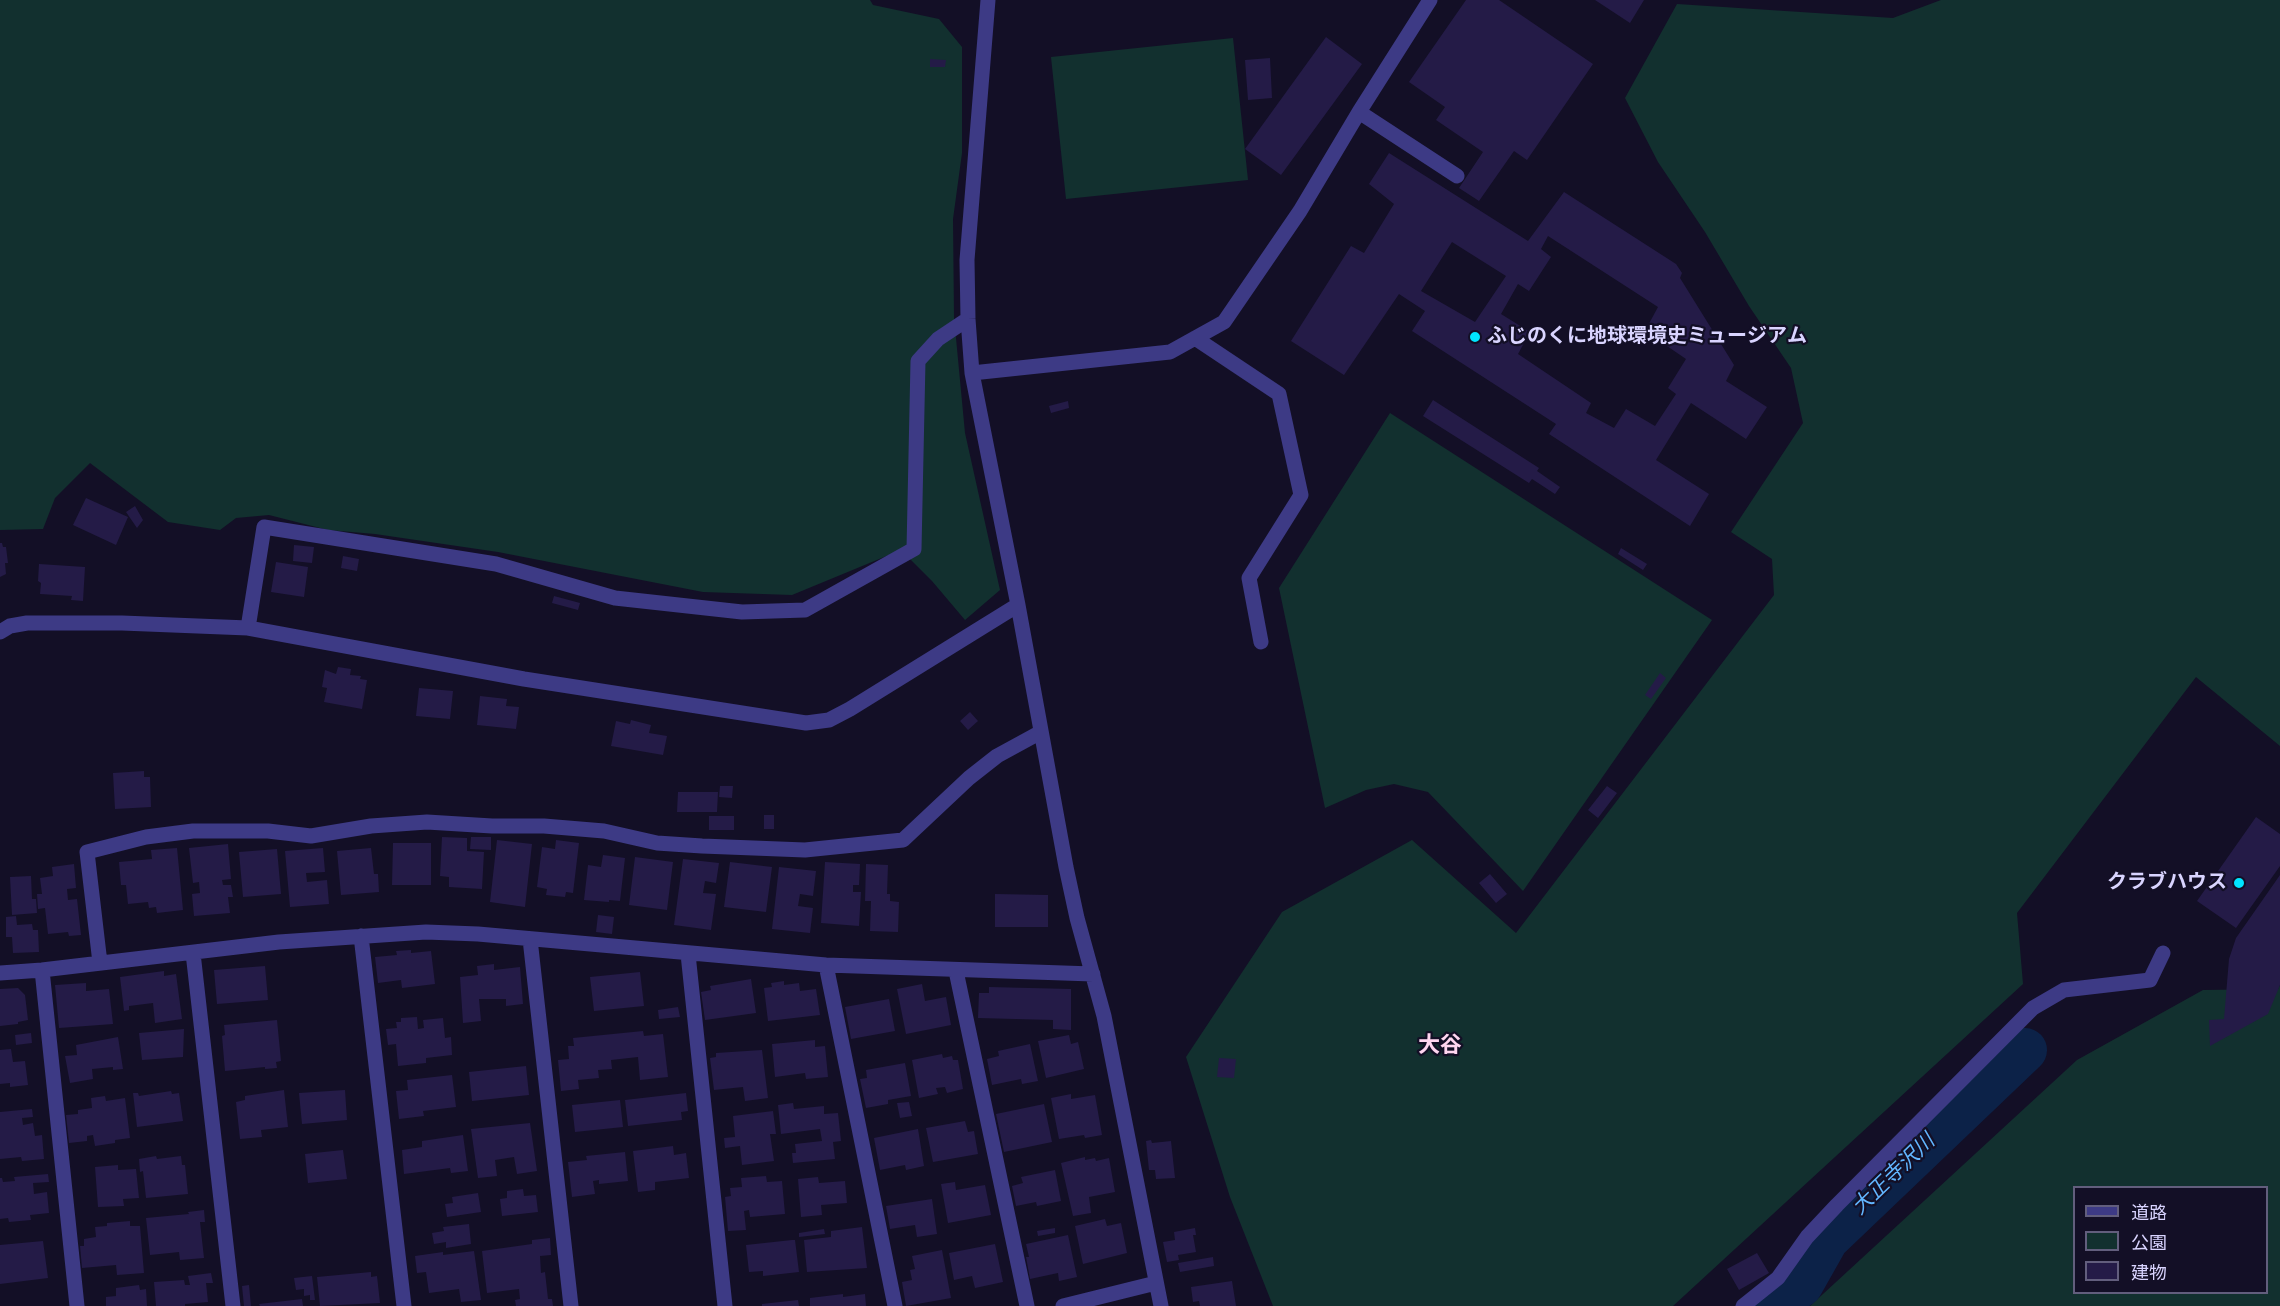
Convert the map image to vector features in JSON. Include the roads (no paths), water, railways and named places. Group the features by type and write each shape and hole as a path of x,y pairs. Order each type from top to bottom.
{"street":[{"path":"988,0 967,260 972,373 1018,605 1065,867 1104,1016 1161,1306"},
{"path":"972,373 1170,352 1224,322 1300,211 1359,111 1430,0"},
{"path":"1359,111 1457,176"},
{"path":"248,628 264,527 496,564 615,598 742,612 805,610 914,549 918,361 938,339 968,319"},
{"path":"1195,338 1279,394 1300,495 1249,578 1262,642"},
{"path":"0,632 10,626 27,623 122,623 248,628 536,681 806,723 829,720 850,710 1018,605"},
{"path":"100,963 87,852 146,837 193,831 268,831 311,836 370,826 427,822 556,827 604,831 657,843 805,850 903,840 969,778 997,756 1041,732"},
{"path":"0,973 279,942 426,932 530,939 826,966 1094,975"},
{"path":"361,936 404,1306"},
{"path":"530,939 571,1306"},
{"path":"193,953 233,1306"},
{"path":"1743,1306 1778,1278 1807,1238 1837,1205 2033,1008 2064,990 2150,980 2163,953"},
{"path":"688,954 725,1306"},
{"path":"826,966 895,1306"},
{"path":"42,970 77,1306"},
{"path":"956,971 1027,1306"},
{"path":"1063,1306 1156,1283"}],"waterway":[{"name":"大正寺沢川","path":"1772,1306 1801,1285 1827,1239 2025,1050"}],"place":[{"name":"ふじのくに地球環境史ミュージアム","path":"1475,337"},
{"name":"クラブハウス","path":"2239,883"}],"district":[{"name":"大谷","path":"1440,1046"}]}
